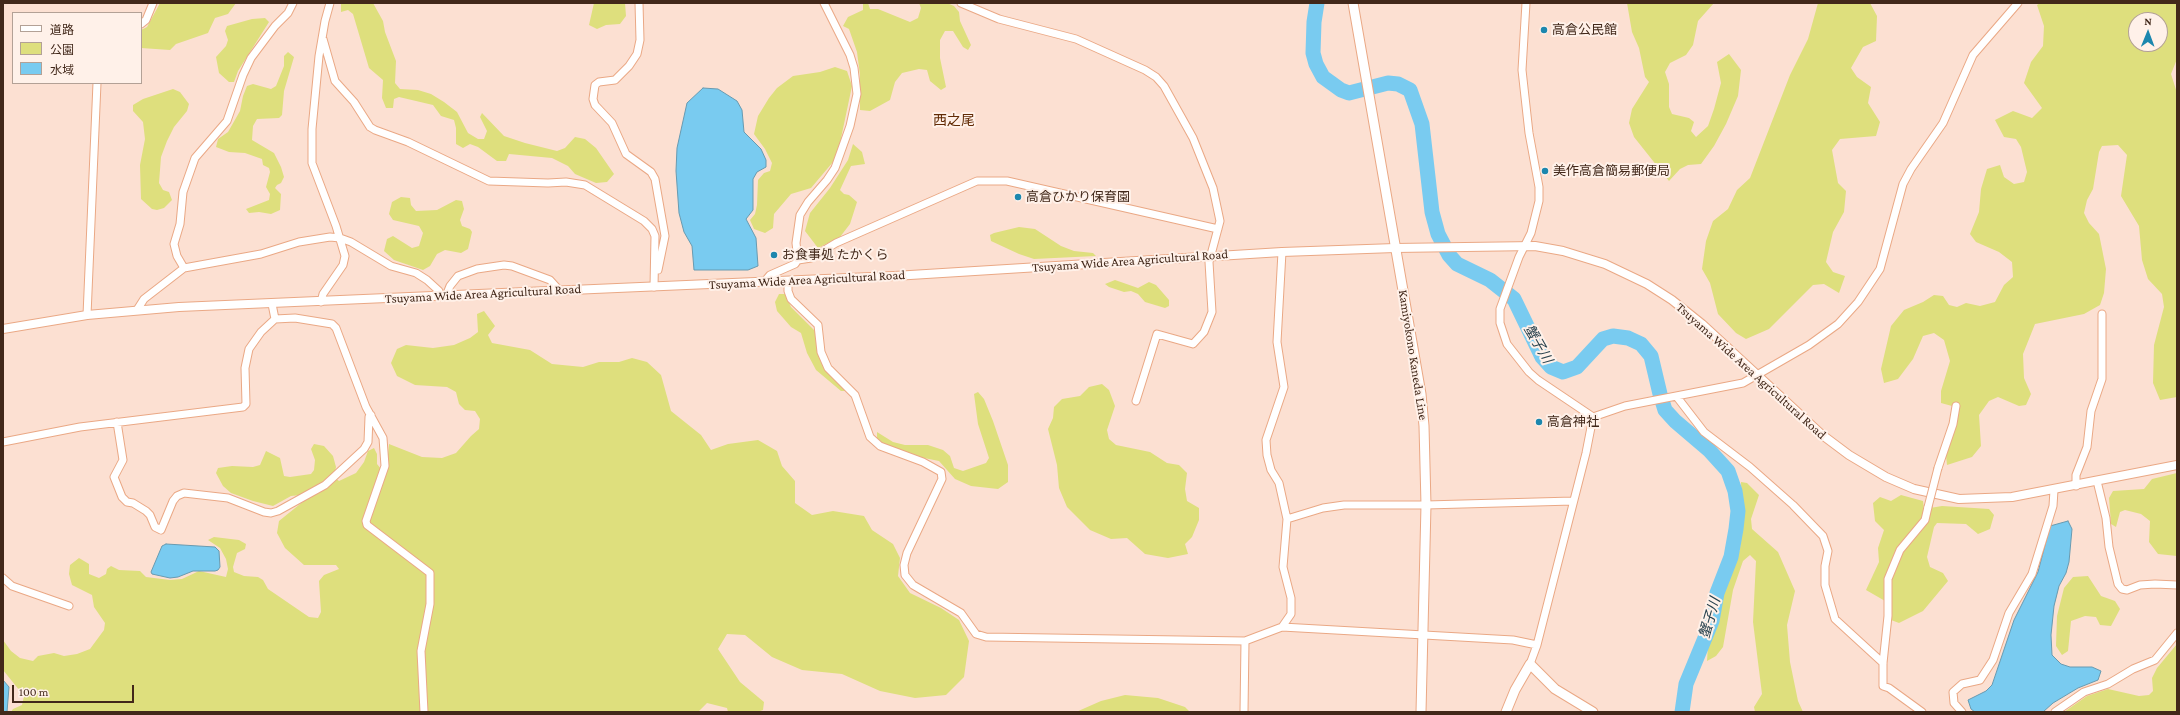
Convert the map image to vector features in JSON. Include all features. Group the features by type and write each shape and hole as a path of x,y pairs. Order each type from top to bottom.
{"main road":[{"name":"Kamiyokono Kaneda Line","path":"1353,3 1421,394 1425,432 1426,505 1421,712"},
{"path":"1506,712 1530,664 1555,688 1593,712"}],"street":[{"path":"142,23 146,20 153,3"},
{"path":"184,268 177,256 174,244 180,224 183,192 195,158 227,121 243,75 251,58 275,26 288,13 294,3"},
{"path":"321,302 323,294 343,265 345,256 340,238 312,163 312,129 320,56 324,21 330,3"},
{"path":"639,3 640,40 637,54 629,66 615,80 598,82 595,85 593,98 595,105 612,123 619,143 626,154 651,172 655,179 665,236 654,284"},
{"path":"798,260 796,243 800,215 808,202 835,168 850,126 856,94 856,83 850,55 824,3"},
{"path":"1526,3 1522,70 1529,133 1539,187 1539,201 1538,214 1524,246 1499,316 1501,330 1507,344 1538,380 1593,417"},
{"path":"1593,417 1625,406 1742,383 1758,376 1809,345 1838,324 1871,284 1884,257 1894,213 1905,179 1943,123 1973,55 2018,3"},
{"path":"964,4 999,19 1076,39 1120,57 1156,76 1164,86 1193,138 1212,188 1220,221 1210,256 1212,312 1204,332 1193,344 1157,334 1136,401"},
{"path":"323,39 335,81 354,102 370,127 408,142 489,181 548,183 570,182 585,184 644,221 652,229 655,236 654,284"},
{"path":"87,315 97,84"},
{"path":"765,281 770,275 795,264 798,260 810,258 836,243 976,181 1013,183 1218,229"},
{"path":"137,310 144,299 184,268 273,251 317,238 340,238 360,247 391,266 416,273 427,280 443,296 458,276 476,269 504,265 512,266 545,277 550,280 560,291"},
{"name":"Tsuyama Wide Area Agricultural Road","path":"3,330 87,315 137,310 560,291 654,284 788,281 1282,252 1524,246 1548,248 1584,257 1627,273 1647,284 1672,300 1702,324 1821,434 1848,455 1886,477 1914,489 1959,499 2012,497 2076,486 2177,465"},
{"path":"1282,252 1277,342 1284,388 1266,440 1267,455 1271,470 1279,483 1287,519 1283,567 1292,605 1291,614 1282,627"},
{"path":"788,281 788,290 791,299 818,325 821,352 828,368 855,395 870,437 880,446 923,462 941,472 942,478 907,553 904,565 905,575 913,585 961,613 976,634 986,637 1245,641 1282,627 1513,640 1537,645"},
{"path":"272,304 275,320"},
{"path":"2076,486 2076,476 2087,447 2090,411 2102,379 2102,314"},
{"path":"3,442 80,426 244,407 246,404 245,368 250,350 261,332 275,320 295,318 332,324 336,328 370,415 383,438 386,456 381,481 366,521 368,525 430,573 430,604 421,651 424,712"},
{"path":"1677,397 1694,416 1704,432 1750,467 1793,505 1823,536 1828,551 1824,566 1825,586 1835,619 1883,663"},
{"path":"1922,712 1889,688 1883,686 1883,663 1888,616 1888,579 1892,565 1900,550 1925,520 1938,468 1953,424 1956,406"},
{"path":"117,422 123,453 121,464 114,477 119,490 127,502 133,503 150,515 155,527 161,530 173,501 178,496 184,494 228,498 264,512 271,513 278,511 325,485 364,449 368,442 370,415"},
{"path":"1530,664 1537,645 1593,417"},
{"path":"2097,481 2106,518 2109,547 2118,584 2122,589 2127,590 2140,585 2177,585"},
{"path":"1962,712 1954,703 1953,692 1962,684 1980,680 1993,660 2009,613 2032,574 2053,506 2054,490"},
{"path":"1287,519 1323,508 1344,505 1426,505 1573,501"},
{"path":"3,578 12,586 69,606"},
{"path":"2055,712 2084,692 2108,684 2133,669 2155,660 2177,633"},
{"path":"1244,712 1245,641"}],"green space":[{"path":"160,3 236,3 228,14 215,18 208,33 176,44 170,50 142,48 142,30 147,27"},
{"path":"341,3 373,3 383,21 385,32 396,61 395,83 400,89 418,90 431,94 444,102 457,112 468,133 478,139 484,139 487,131 480,117 482,113 504,136 525,143 557,151 565,148 575,137 585,139 596,148 614,174 607,182 596,183 575,174 568,166 552,158 509,154 506,161 497,161 478,147 470,144 463,148 456,144 456,128 454,120 441,116 433,105 399,97 394,99 393,108 386,108 382,98 383,80 369,68 353,14 348,10 341,12"},
{"path":"594,3 625,3 626,16 620,24 606,25 597,29 589,25"},
{"path":"863,3 868,3 870,9 878,9 910,22 918,18 921,8 919,3 947,3 954,6 959,12 960,21 971,45 968,50 963,47 953,31 945,31 940,40 940,58 946,87 941,90 930,81 927,70 919,69 902,73 895,82 890,100 870,111 860,110 860,75 857,52 849,29 843,26 848,17 863,10"},
{"path":"1627,3 1714,3 1698,21 1693,45 1686,55 1670,63 1665,72 1669,84 1669,107 1672,114 1689,118 1694,122 1691,131 1696,137 1708,126 1714,109 1721,83 1717,62 1729,54 1741,70 1738,96 1726,124 1714,146 1701,164 1688,165 1680,169 1669,181 1634,137 1629,123 1632,109 1649,82 1645,77 1639,48 1632,32"},
{"path":"1818,3 1870,3 1877,16 1876,41 1863,47 1851,68 1857,77 1871,87 1868,103 1880,122 1876,136 1840,139 1832,150 1838,183 1846,191 1844,212 1833,232 1826,262 1833,272 1845,276 1839,293 1824,284 1813,285 1769,329 1746,339 1736,333 1718,314 1710,283 1702,269 1706,241 1713,221 1728,209 1737,190 1750,178 1790,75 1808,39"},
{"path":"2040,3 2177,3 2177,59 2171,74 2177,93 2177,397 2160,400 2153,383 2154,345 2164,307 2162,294 2148,279 2142,260 2139,226 2121,196 2127,155 2118,145 2102,146 2099,152 2093,189 2087,200 2084,213 2089,223 2099,234 2106,269 2104,293 2100,305 2084,314 2035,324 2023,354 2024,378 2031,394 2026,405 2019,406 1998,397 1989,401 1979,415 1981,446 1972,457 1947,465 1946,456 1958,414 1952,406 1941,403 1941,391 1950,361 1944,340 1934,333 1923,336 1913,359 1898,379 1884,383 1881,369 1891,326 1904,310 1923,302 1934,295 1943,296 1949,305 1957,307 1966,303 1980,306 1995,302 2004,285 2013,277 2012,262 1999,252 1976,242 1970,234 1979,212 1981,189 1987,169 2000,165 2004,177 2014,184 2024,182 2027,172 2021,147 2016,139 2004,137 1995,120 2013,111 2032,118 2042,108 2024,83 2031,62 2043,46 2044,26 2037,5"},
{"path":"265,18 269,22 238,71 234,82 229,82 219,73 216,57 226,46 228,40 225,31 227,26 252,19"},
{"path":"288,52 294,57 284,91 282,115 279,118 257,119 253,126 252,140 274,153 281,167 284,177 281,183 275,188 281,194 280,210 271,214 259,212 249,213 246,209 269,200 270,194 266,187 270,172 269,168 263,165 262,159 245,153 229,152 216,147 218,139 228,132 240,111 247,86 253,84 271,89 276,86 284,66 284,56"},
{"path":"835,67 847,71 852,86 840,143 833,162 811,188 791,194 774,214 773,228 765,233 754,229 750,220 755,214 757,205 758,180 764,173 770,171 772,163 765,149 754,134 758,116 777,88 793,76 820,72"},
{"path":"173,89 180,92 189,104 187,111 174,127 161,157 159,183 163,190 169,192 172,200 164,208 157,210 152,209 141,199 140,165 145,139 143,122 133,111 133,105 143,99"},
{"path":"853,144 862,152 865,164 851,166 840,190 857,202 850,224 840,237 818,248 805,231 810,213 830,188 848,160"},
{"path":"401,197 410,198 411,205 416,211 437,210 456,200 462,201 464,209 460,220 462,226 470,229 472,232 468,249 461,253 445,250 437,254 430,266 423,270 394,260 384,251 387,239 393,236 412,248 419,246 423,233 419,226 393,220 389,214 392,202"},
{"path":"1019,227 1035,229 1061,246 1074,251 1093,253 1096,256 1034,259 991,241 990,235 994,233"},
{"path":"1115,280 1138,288 1149,282 1156,285 1169,300 1169,306 1165,308 1145,302 1138,294 1131,291 1124,292 1109,287 1105,284"},
{"path":"779,294 785,294 791,307 816,332 821,362 828,373 844,386 846,391 841,391 816,370 807,353 801,333 791,327 777,311 775,302"},
{"path":"484,311 495,326 488,335 492,343 530,350 552,364 583,367 599,362 619,362 632,358 647,362 661,375 671,411 701,435 711,450 728,444 758,440 777,451 782,466 795,481 795,503 812,515 833,511 864,516 872,530 893,544 900,558 898,576 910,593 941,608 959,620 969,641 964,677 946,695 915,698 880,691 842,674 802,670 772,657 745,635 727,634 718,649 740,682 764,702 763,710 757,712 728,712 727,708 707,703 698,712 11,712 13,709 22,705 24,696 3,670 3,640 11,651 20,658 33,661 38,656 54,653 64,656 77,654 90,649 104,630 105,623 94,607 92,595 72,585 69,574 70,565 79,558 89,564 89,574 99,578 106,574 107,569 111,566 119,570 140,571 146,577 170,580 182,579 199,571 226,577 228,569 226,559 220,548 208,540 214,537 239,540 246,544 245,549 237,553 233,567 234,572 244,576 258,577 263,580 268,589 309,617 318,618 321,612 319,581 324,575 339,569 336,565 304,565 285,548 277,533 279,521 305,500 301,495 291,496 273,506 231,493 223,486 216,473 218,468 232,466 253,467 260,465 266,451 280,458 284,476 290,477 311,474 314,470 315,460 311,449 314,444 324,446 333,456 336,467 334,477 339,481 356,473 364,462 368,451 374,448 377,454 377,464 381,469 387,465 389,444 422,457 442,458 456,453 479,429 480,419 475,411 465,410 459,404 456,392 447,387 415,385 397,376 391,363 397,349 406,345 433,348 454,345 470,338 478,332 477,314"},
{"path":"1102,384 1109,390 1115,406 1107,430 1109,439 1116,445 1150,452 1167,463 1179,465 1187,473 1185,489 1187,501 1199,508 1199,520 1192,537 1185,544 1188,554 1168,558 1145,554 1127,538 1111,539 1090,530 1067,507 1059,488 1057,465 1048,429 1053,418 1054,407 1062,399 1080,396 1089,387"},
{"path":"978,392 984,399 1008,465 1008,482 998,489 971,486 955,479 939,461 919,457 883,444 877,438 877,432 893,442 905,445 928,445 943,450 950,456 954,468 963,471 986,463 989,458 978,424 974,394"},
{"path":"2177,473 2177,556 2158,554 2149,542 2150,521 2141,514 2125,510 2120,512 2116,527 2111,524 2109,498 2113,491 2144,489 2152,479"},
{"path":"1741,482 1747,483 1759,495 1751,519 1752,529 1778,552 1795,591 1787,625 1790,662 1798,701 1803,712 1755,712 1754,707 1762,694 1753,622 1756,561 1750,555 1743,561 1733,590 1723,647 1716,656 1707,661 1708,645 1718,609 1740,549 1742,517"},
{"path":"1901,495 1923,501 1924,509 1942,506 1989,509 1994,515 1990,529 1978,534 1966,524 1937,523 1934,527 1927,557 1930,567 1943,573 1948,581 1923,611 1899,623 1891,620 1892,605 1866,590 1879,562 1878,548 1884,530 1875,521 1873,503 1880,497 1891,501"},
{"path":"2088,576 2101,596 2115,601 2120,609 2111,626 2100,625 2096,617 2085,616 2071,621 2068,651 2062,655 2056,646 2057,616 2064,588 2073,577"},
{"path":"2177,644 2177,712 2064,712 2087,696 2108,689 2139,696 2149,695 2153,691 2152,678 2157,668"},
{"path":"1125,695 1158,698 1185,707 1190,712 1076,712 1101,701"}],"water":[{"path":"703,88 718,89 737,101 742,110 744,132 761,149 766,160 766,167 757,172 753,179 753,210 746,219 756,238 758,266 748,270 694,270 692,246 684,232 679,213 676,171 677,148 687,103"},
{"path":"2068,521 2072,529 2069,562 2066,573 2059,586 2054,606 2051,635 2052,655 2061,664 2070,667 2092,667 2101,671 2098,680 2078,688 2053,703 2043,712 1975,712 1971,709 1968,700 1986,691 1992,685 2014,620 2038,572 2050,526"},
{"path":"166,544 215,547 219,551 220,567 215,571 193,571 178,577 170,578 152,574 151,572 162,546"},
{"path":"3,680 9,687 7,712 3,712"}],"waterway":[{"name":"蟹子川","path":"1317,3 1314,22 1313,53 1316,64 1323,77 1341,90 1349,93 1388,83 1398,84 1410,90 1422,124 1432,212 1438,234 1449,255 1457,264 1490,280 1514,299 1542,357 1551,367 1563,372 1577,367 1603,339 1613,336 1628,338 1641,344 1651,356 1665,410 1675,421 1709,450 1728,471 1735,491 1738,511 1731,557 1717,593 1712,621 1686,684 1682,712"}],"place":[{"name":"高倉公民館","path":"1544,30"},
{"name":"美作高倉簡易郵便局","path":"1545,171"},
{"name":"高倉ひかり保育園","path":"1018,197"},
{"name":"お食事処 たかくら","path":"774,255"},
{"name":"高倉神社","path":"1539,422"}],"district":[{"name":"西之尾","path":"954,121"}]}
